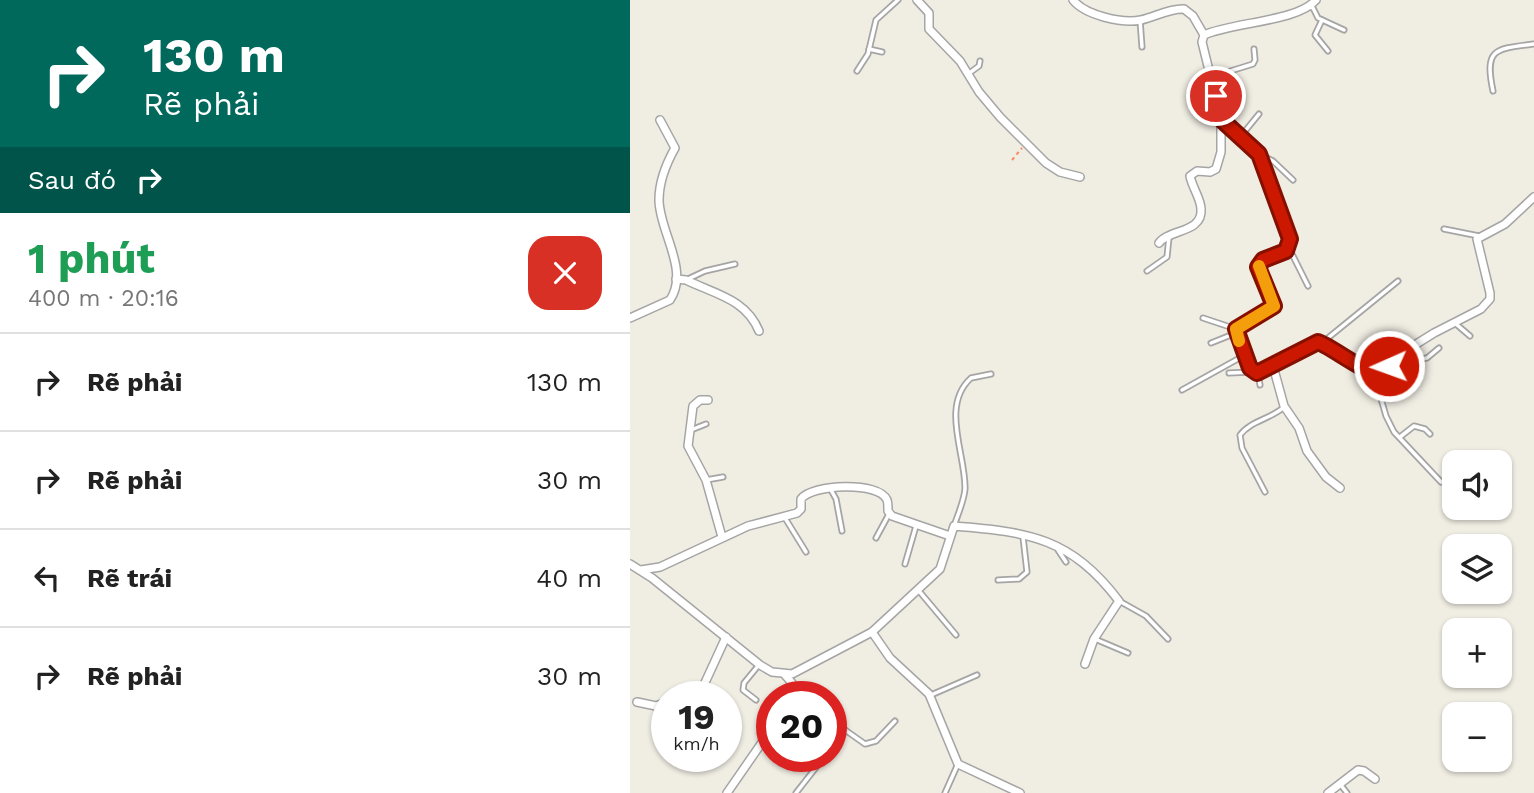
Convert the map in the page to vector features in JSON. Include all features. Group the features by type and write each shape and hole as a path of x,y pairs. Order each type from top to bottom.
{"street":[{"path":"917,0 929,13 929,29 960,61 1000,117 1052,169 1080,177"},
{"path":"1073,0 1079,6 1100,15 1129,21 1184,9 1193,16 1204,35 1202,42 1220,116 1221,152 1216,169 1210,172 1197,171 1190,176 1202,209 1199,220 1159,243"},
{"path":"1204,35 1308,7 1316,0"},
{"path":"1220,116 1259,154 1290,239 1289,248 1263,260 1258,267 1274,306 1236,331 1255,372 1273,366 1314,344 1322,343 1366,370 1373,371 1481,309 1490,299 1476,241 1479,236 1505,224 1534,197"},
{"path":"630,317 670,300 674,294 676,279 672,249 659,198 663,173 675,148 660,120"},
{"path":"676,279 686,280 744,307 753,316 759,331"},
{"path":"1273,366 1284,406 1299,428 1311,459 1340,488"},
{"path":"708,400 700,400 693,406 689,430 690,454 706,480 722,537"},
{"path":"641,570 660,567 755,524 785,518 800,511 801,499 805,494 830,488 851,486 883,496 890,514 950,536"},
{"path":"630,564 652,578 760,665 785,675 872,632 919,591 940,569 954,526 995,529 1054,543 1083,561 1119,601 1094,639 1085,664"},
{"path":"652,578 660,567"},
{"path":"872,632 890,657 930,696 958,764 1020,793"},
{"path":"706,681 726,638"},
{"path":"785,675 789,681"},
{"path":"637,702 651,705"},
{"path":"727,793 756,751"},
{"path":"1328,793 1358,771 1364,771 1375,779"}],"lane":[{"path":"858,71 869,49 876,20 898,0"},
{"path":"1308,7 1313,8 1322,20 1344,30"},
{"path":"1140,20 1142,47"},
{"path":"1322,20 1315,35 1328,51"},
{"path":"1493,91 1488,66 1491,56 1499,51 1534,44"},
{"path":"1211,77 1253,64 1254,48"},
{"path":"869,49 883,52"},
{"path":"968,74 979,66 980,61"},
{"path":"1241,136 1259,114"},
{"path":"1259,154 1273,161 1293,180"},
{"path":"1444,229 1479,236"},
{"path":"1147,271 1167,257 1169,235"},
{"path":"1289,248 1308,286"},
{"path":"686,280 705,271 735,264"},
{"path":"1322,343 1398,281"},
{"path":"1203,318 1236,331"},
{"path":"1455,323 1469,336"},
{"path":"1211,343 1236,331"},
{"path":"1406,351 1416,360 1422,360 1439,348"},
{"path":"1182,390 1245,355"},
{"path":"1388,362 1398,379 1410,386"},
{"path":"1373,371 1386,416 1399,438 1441,482"},
{"path":"1229,373 1255,372 1260,385"},
{"path":"954,526 965,492 955,428 958,404 971,378 991,374"},
{"path":"1265,492 1242,448 1240,435 1244,429 1273,416 1284,406"},
{"path":"689,430 706,424"},
{"path":"1399,438 1414,426 1425,429 1430,434"},
{"path":"706,480 723,477"},
{"path":"830,488 836,499 842,531"},
{"path":"877,538 890,514"},
{"path":"785,518 806,552"},
{"path":"905,565 917,524"},
{"path":"998,580 1019,579 1027,572 1023,536"},
{"path":"1054,543 1066,562"},
{"path":"919,591 956,635"},
{"path":"1119,601 1146,616 1168,639"},
{"path":"1094,639 1128,653"},
{"path":"756,700 743,690 744,683 760,665"},
{"path":"930,696 977,675"},
{"path":"847,731 864,744 871,743 895,721"},
{"path":"945,793 958,764"},
{"path":"796,793 812,772"},
{"path":"1339,783 1347,793"}],"path":[{"path":"1012,160 1027,142"}],"slow traffic":[{"path":"1239,341 1236,329 1274,306 1259,266"}],"route":[{"path":"1216,96 1223,121 1259,154 1291,243 1286,251 1263,260 1258,267 1274,306 1236,329 1250,368 1257,373 1318,342 1344,354 1369,372 1388,362 1389,366"}]}
